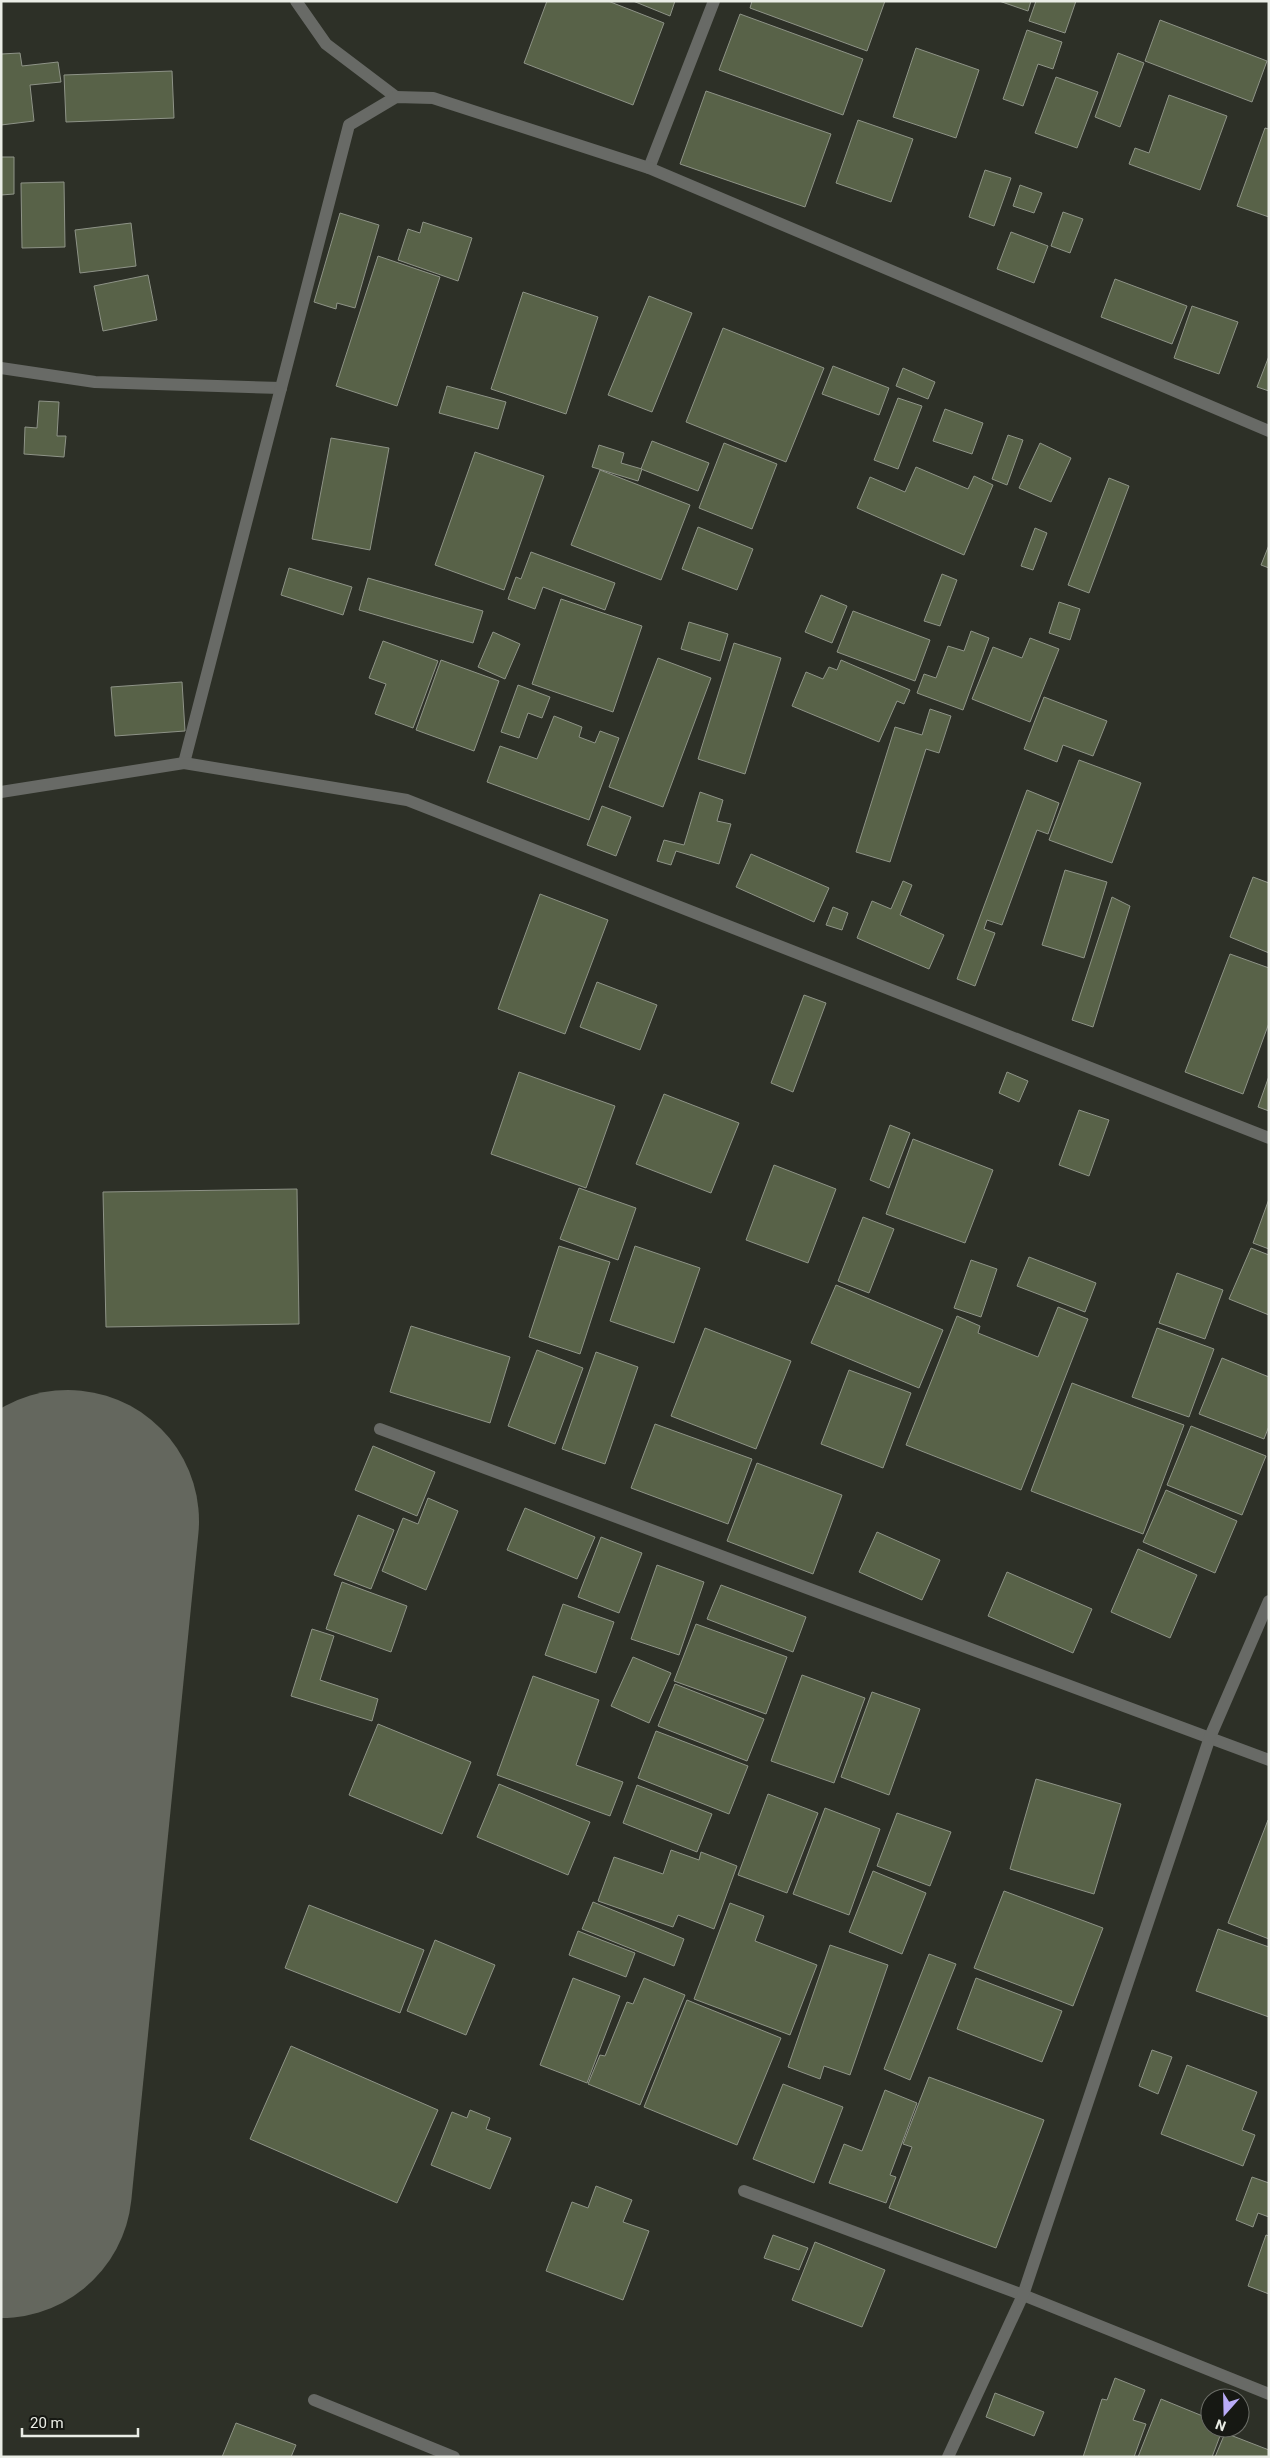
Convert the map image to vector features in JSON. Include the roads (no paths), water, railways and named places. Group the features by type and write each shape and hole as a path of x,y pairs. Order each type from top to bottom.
{"street":[{"path":"296,1 326,44 396,96 433,98 649,168 1269,431"},
{"path":"649,168 714,1"},
{"path":"184,763 349,125 396,96"},
{"path":"1,368 95,382 281,388"},
{"path":"1,792 184,763 407,800 1269,1138"},
{"path":"380,1429 1269,1760"},
{"path":"948,2457 1023,2295 1210,1737 1269,1600"},
{"path":"744,2191 1023,2295 1269,2394"},
{"path":"314,2400 454,2457"}]}
